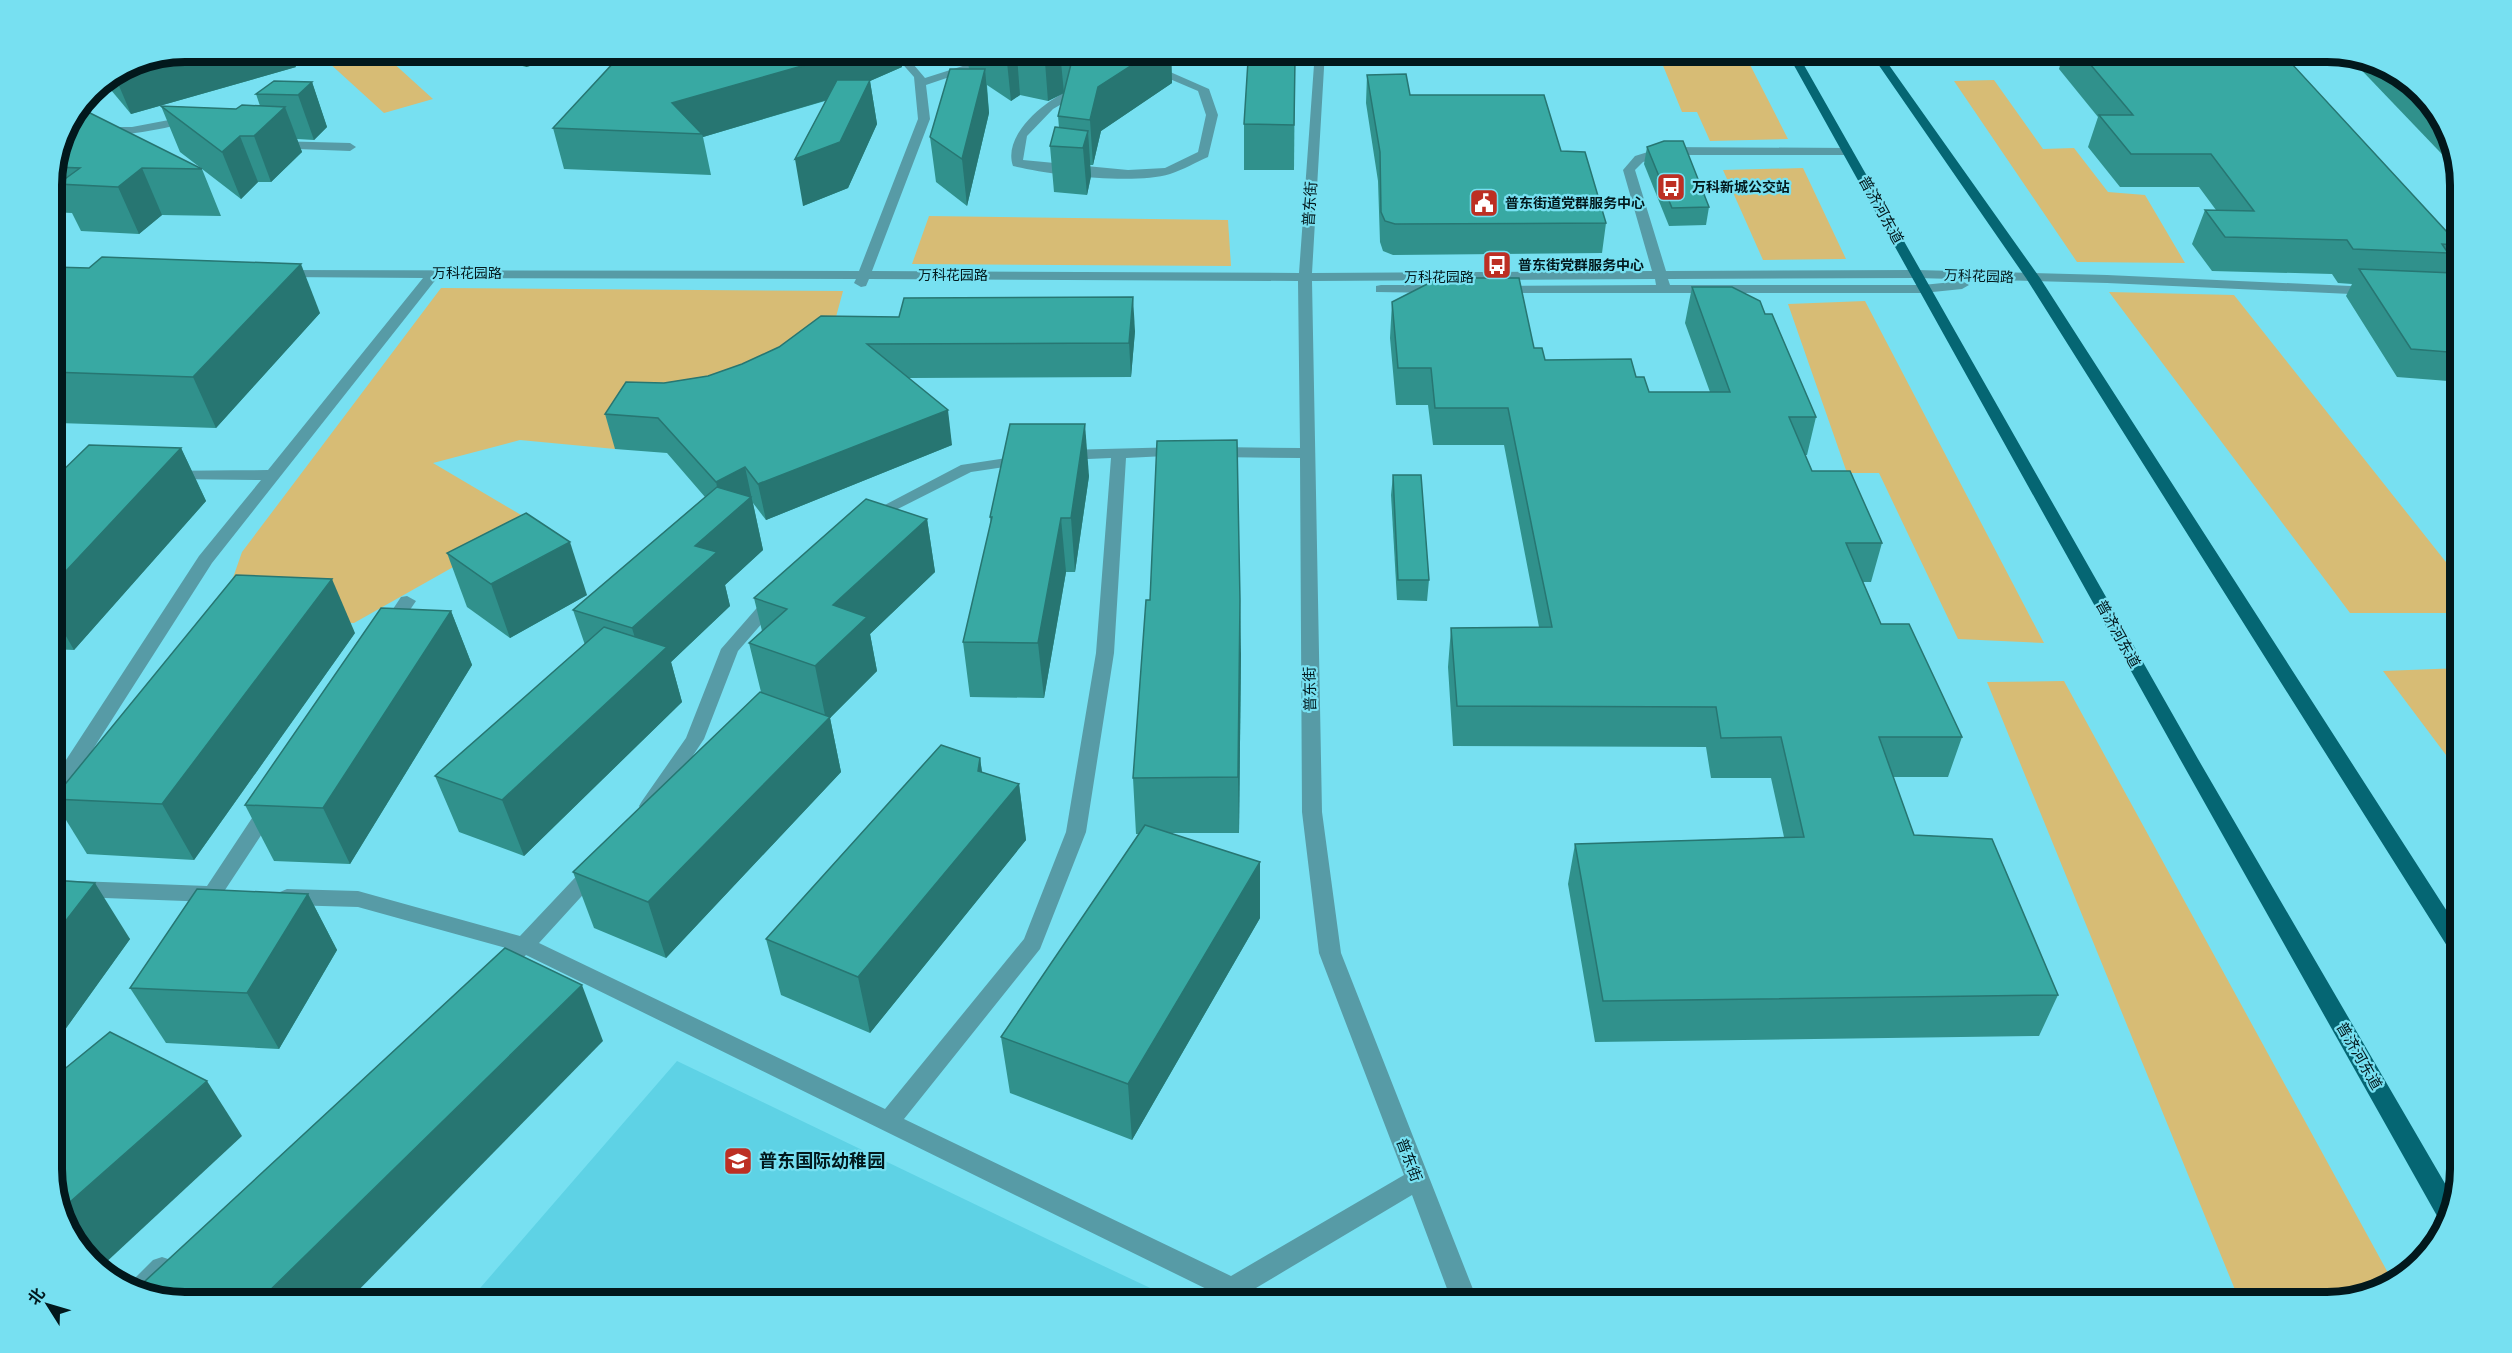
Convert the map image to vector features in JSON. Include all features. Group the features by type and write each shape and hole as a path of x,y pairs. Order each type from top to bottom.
{"main road":[{"name":"普济河东道","path":"1797,62 1919,281 2445,1206"},
{"path":"1882,62 2033,278 2450,934"}],"street":[{"path":"863,279 924,119 920,76 907,62"},
{"path":"920,83 987,62"},
{"path":"1096,81 1049,107 1021,135 1017,163 1086,172 1128,174 1167,171 1204,154 1212,115 1203,89 1167,72 1132,62"},
{"name":"普东街","path":"1319,62 1305,283 1312,812 1330,953 1461,1292"},
{"path":"90,130 132,130 204,117"},
{"path":"257,143 350,147"},
{"path":"1663,283 1629,170 1639,159 1664,151 1848,152"},
{"name":"万科花园路","path":"270,278 1663,283 2033,278 2119,279 2390,292"},
{"path":"62,782 205,560 430,278"},
{"path":"888,1122 1033,943 1076,832 1105,653 1119,453"},
{"path":"857,525 875,513 967,468 1059,455 1306,453"},
{"path":"150,474 273,475"},
{"path":"62,475 97,482"},
{"path":"635,826 694,739 730,649 789,582"},
{"path":"381,640 407,601"},
{"path":"212,894 277,796"},
{"path":"480,984 524,945 603,860"},
{"path":"62,888 234,895"},
{"path":"268,896 358,899 524,945 1239,1292"},
{"path":"1231,1288 1417,1180"},
{"path":"143,1284 180,1251"}],"shaded area":[{"path":"328,62 392,62 433,99 384,113"},
{"path":"1662,62 1749,62 1788,139 1710,141 1697,112 1682,112"},
{"path":"1994,80 2043,149 2074,148 2108,192 2145,195 2185,263 2077,262 1954,81"},
{"path":"1803,168 1846,259 1763,260 1723,170"},
{"path":"929,216 1228,220 1231,266 912,264"},
{"path":"441,288 843,291 827,350 636,417 615,449 520,440 433,463 533,522 354,623 219,618 242,552"},
{"path":"2109,292 2234,295 2450,567 2450,613 2350,613"},
{"path":"1865,301 2044,643 1958,639 1879,473 1847,473 1788,304"},
{"path":"2450,668 2450,760 2383,671"},
{"path":"2064,681 2389,1275 2359,1287 2328,1292 2236,1292 1987,682"},
{"name":"普东国际幼稚园","path":"677,1061 1159,1292 477,1292"}],"building":[{"path":"614,62 816,62 672,103 702,134 553,128"},
{"path":"1061,62 1137,62 1098,87 1090,120 1058,116 1071,64"},
{"path":"1248,62 1295,62 1294,125 1244,124"},
{"path":"2088,62 2290,62 2450,235 2450,244 2442,244 2448,253 2353,249 2347,240 2225,237 2205,210 2254,211 2211,154 2131,154 2099,115 2133,115"},
{"path":"950,69 985,69 962,159 930,137"},
{"path":"1406,74 1410,95 1544,95 1561,151 1585,152 1606,223 1395,224 1385,221 1381,212 1380,152 1367,75"},
{"path":"837,80 870,80 840,142 795,159"},
{"path":"274,81 312,82 298,95 256,94"},
{"path":"242,105 285,107 254,136 240,136 222,152 161,106 236,109"},
{"path":"86,111 202,169 142,168 118,187 62,184 62,181 80,168 63,167 74,130"},
{"path":"1055,127 1088,131 1083,148 1050,146"},
{"path":"1664,141 1683,141 1709,207 1672,208 1647,147"},
{"path":"102,257 301,264 193,377 62,372 62,267 89,268"},
{"path":"2359,269 2450,273 2450,352 2411,349"},
{"path":"1439,278 1519,278 1534,348 1542,348 1545,360 1631,359 1636,377 1644,377 1649,392 1730,392 1692,287 1732,287 1760,301 1765,314 1772,314 1816,417 1789,417 1812,471 1850,471 1882,543 1846,543 1881,624 1909,624 1962,737 1879,737 1914,835 1992,839 2058,995 1603,1001 1575,844 1804,837 1781,737 1721,738 1716,707 1457,706 1451,628 1552,627 1508,408 1435,408 1431,368 1398,368 1392,302"},
{"path":"1133,297 1129,343 867,344 948,410 758,484 745,467 716,482 658,418 605,414 626,382 664,383 708,376 779,347 821,316 899,317 904,298"},
{"path":"1010,424 1085,424 1071,518 1061,518 1038,643 963,642 992,517 990,517"},
{"path":"1237,440 1240,600 1238,777 1133,778 1146,600 1150,600 1157,441"},
{"path":"89,445 181,448 62,575 62,471"},
{"path":"1393,475 1421,475 1429,580 1398,580"},
{"path":"717,487 751,497 695,546 717,552 632,628 573,610"},
{"path":"866,499 927,519 833,605 867,617 815,666 749,643 787,609 754,598"},
{"path":"526,513 570,542 491,584 447,553"},
{"path":"236,575 332,579 162,804 62,799 62,788"},
{"path":"381,608 451,611 323,808 245,805"},
{"path":"604,627 667,647 502,800 435,776"},
{"path":"760,692 830,717 648,902 573,872"},
{"path":"941,745 980,758 978,771 1019,784 858,977 766,939"},
{"path":"1145,825 1260,862 1128,1084 1001,1037"},
{"path":"62,881 95,883 62,926"},
{"path":"197,889 308,894 247,993 130,988"},
{"path":"505,948 582,985 268,1292 184,1292 161,1289 143,1283"},
{"path":"110,1032 207,1081 67,1204 62,1177 62,1071"}],"place":[{"name":"万科新城公交站","path":"1671,187"},
{"name":"普东街道党群服务中心","path":"1484,203"},
{"name":"普东街党群服务中心","path":"1497,265"},
{"name":"普东国际幼稚园","path":"738,1161"}]}
